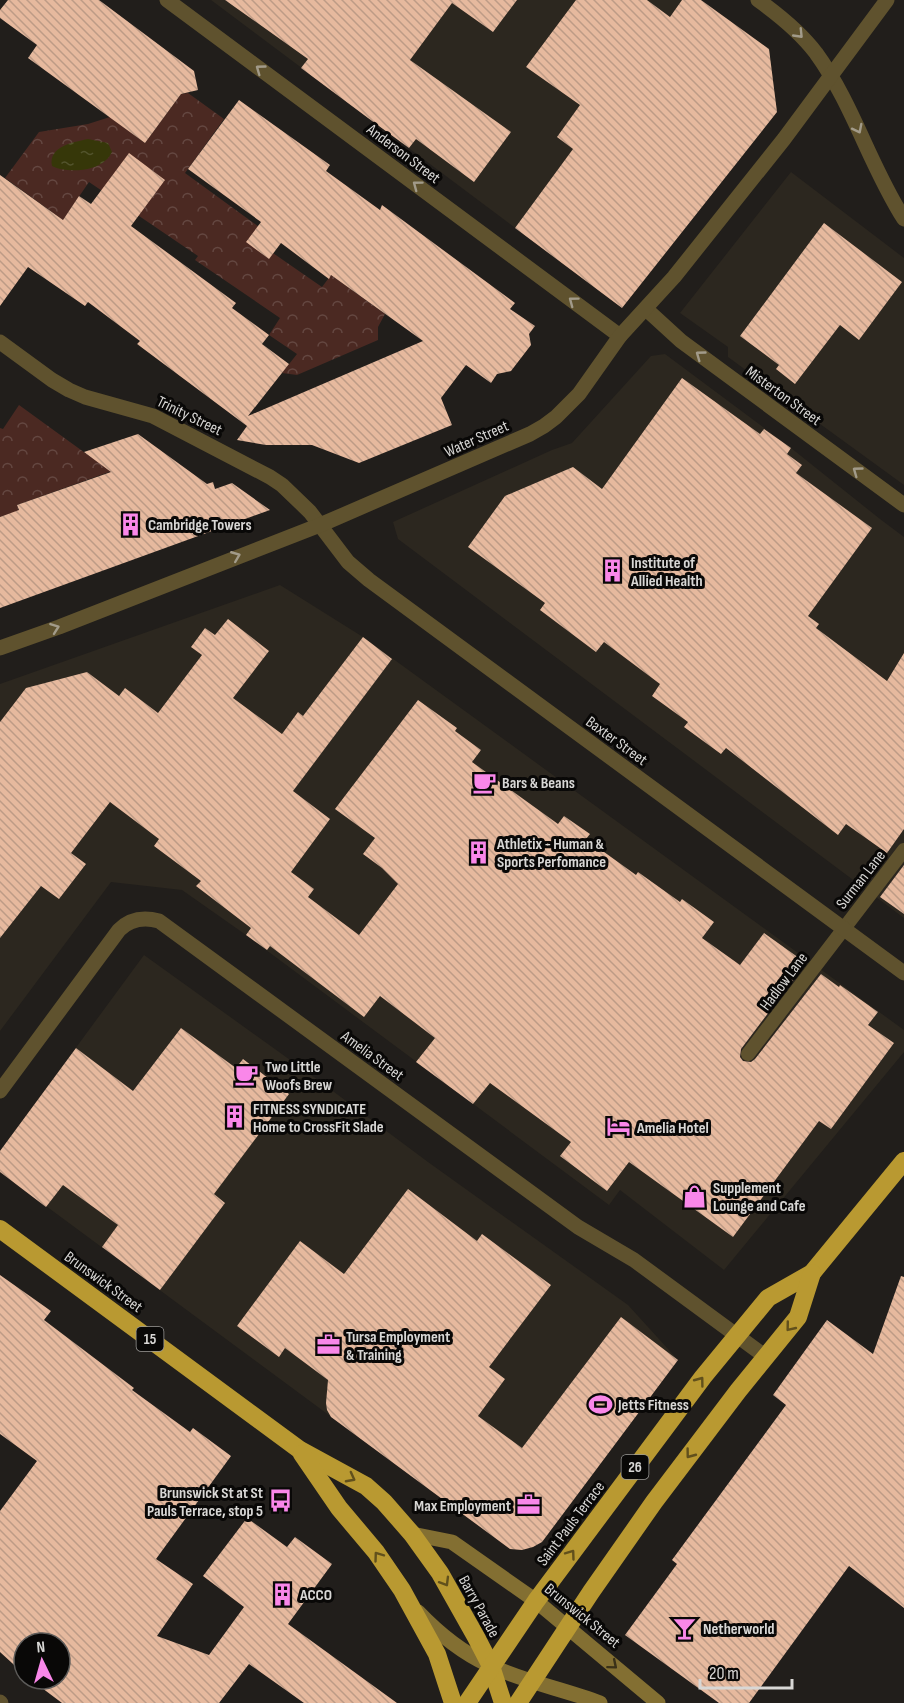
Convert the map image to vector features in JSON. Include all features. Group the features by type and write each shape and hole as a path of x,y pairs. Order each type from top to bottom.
{"highway":[{"name":"Saint Pauls Terrace","path":"467,1703 537,1601 703,1377 768,1298 812,1273 904,1161"},
{"name":"Brunswick Street","path":"0,1228 300,1450 366,1486 412,1533"},
{"name":"Saint Pauls Terrace","path":"518,1703 654,1502 738,1391 798,1317 812,1273"},
{"name":"Brunswick Street","path":"300,1450 339,1508 376,1552 411,1604 437,1654 453,1703"},
{"name":"Barry Parade","path":"412,1533 440,1573 476,1637 491,1666 503,1703"}],"street":[{"name":"Anderson Street","path":"167,0 620,336"},
{"path":"758,0 800,34 815,52 831,77 885,186 904,219"},
{"name":"Water Street","path":"0,648 320,525 544,426 579,394 620,336 674,277 784,139 887,0"},
{"name":"Misterton Street","path":"646,309 681,341 904,506"},
{"name":"Trinity Street","path":"0,342 69,390 85,397 153,416 270,477 282,485 320,525"},
{"name":"Baxter Street","path":"320,525 348,562 369,580 904,973"},
{"name":"Amelia Street","path":"0,1091 119,930 130,922 141,919 159,921 578,1227 634,1260 766,1357"},
{"name":"Brunswick Street","path":"412,1533 452,1542 537,1601 658,1703"},
{"name":"Brunswick Street","path":"411,1604 429,1623 473,1657 491,1666 600,1703"}],"lane":[{"name":"Surman Lane","path":"843,928 904,849"},
{"name":"Hadlow Lane","path":"748,1054 843,928"}],"shaded area":[{"path":"211,0 701,0 769,49 777,112 622,308"},
{"path":"791,172 904,258 904,485 728,357 728,347 680,313"},
{"path":"665,354 791,448 904,537 904,918 398,539 393,522 572,443 651,356"},
{"path":"280,585 363,637 904,1030 904,1052 724,1270 620,1190 609,1205 182,890 111,882 0,1031 0,684"},
{"path":"144,955 628,1305 678,1360 542,1542 522,1550 510,1549 0,1172 0,1151"}],"green space":[{"path":"188,93 224,119 185,173 277,240 270,251 322,287 331,275 385,314 378,327 378,340 297,375 282,373 297,354 269,335 280,318 195,260 198,256 89,182 63,220 5,178 39,132 88,124 110,117 145,143 181,94"},
{"path":"19,405 92,458 133,444 151,457 17,505 22,521 12,524 8,514 0,517 0,428 3,429"}],"water":[{"path":"88,139 108,143 112,152 101,164 80,170 65,170 52,166 52,159 58,149"}],"building":[{"path":"8,0 99,0 194,71 198,90 181,94 145,143 28,58 37,45 0,18 0,10"},
{"path":"225,0 517,0 493,32 452,3 410,60 511,132 474,182 416,139 409,148 301,68 308,59"},
{"path":"576,0 647,0 670,17 682,0 701,0 769,49 777,112 622,308 515,228 573,149 557,137 580,105 526,67"},
{"path":"239,100 330,165 326,171 380,210 382,205 515,303 510,309 535,326 529,334 531,345 511,371 497,374 491,383 466,365 441,398 452,425 359,463 312,445 266,445 237,440 247,426 137,344 140,341 88,302 85,306 28,267 0,306 0,175 63,220 79,196 91,204 129,153 165,180 131,226 236,303 232,308 269,335 262,344 289,364 248,416 423,341 331,275 329,279 281,243 269,259 246,242 261,222 188,169"},
{"path":"824,223 902,282 859,340 840,325 795,384 776,369 779,365 740,336"},
{"path":"682,378 760,434 764,429 791,448 787,454 802,465 796,473 872,528 808,616 819,624 816,628 887,681 904,653 904,829 887,853 846,824 838,835 726,748 721,754 684,727 688,722 652,696 660,684 604,642 596,652 540,610 545,603 468,547 505,496 573,467 602,489"},
{"name":"Cambridge Towers","path":"138,434 207,484 213,482 215,489 232,483 270,510 0,608 0,517 19,510 17,505 111,472 84,452"},
{"path":"228,619 269,651 233,698 282,734 298,712 303,716 363,637 392,659 293,791 330,819 291,872 314,889 308,897 359,935 398,884 363,854 375,838 335,809 418,700 457,728 455,731 481,750 472,762 558,824 564,816 590,834 586,839 636,875 638,872 680,902 682,899 714,922 702,938 740,965 764,933 806,963 741,1049 740,1057 743,1061 751,1062 755,1059 821,974 878,1012 868,1025 894,1043 831,1129 819,1121 733,1237 629,1162 607,1191 560,1156 571,1142 490,1083 473,1104 416,1062 435,1038 380,996 364,1017 270,946 267,950 246,935 251,928 196,886 201,881 154,846 159,839 110,802 71,853 86,864 59,899 41,886 0,938 0,722 26,688 87,672 119,696 125,688 158,713 202,655 191,647 205,628 215,635"},
{"path":"904,865 904,914 880,897"},
{"path":"181,1028 236,1068 243,1059 289,1094 214,1194 225,1203 160,1290 102,1247 118,1225 63,1185 46,1207 0,1172 0,1151 76,1048 133,1091"},
{"path":"408,1189 477,1241 482,1234 551,1285 489,1367 505,1379 478,1416 522,1448 621,1317 678,1360 542,1542 533,1547 522,1550 510,1549 331,1417 326,1403 328,1380 285,1348 279,1357 237,1326 300,1241 344,1274"},
{"path":"0,1275 51,1311 44,1320 134,1388 132,1390 190,1432 193,1428 231,1456 156,1559 193,1584 157,1636 209,1655 244,1607 203,1576 247,1518 287,1547 295,1537 332,1564 288,1624 397,1703 304,1703 249,1664 219,1703 62,1703 46,1691 72,1691 72,1631 12,1631 12,1663 0,1652 0,1511 37,1461 0,1434"},
{"path":"901,1276 904,1277 904,1608 849,1566 749,1703 719,1703 625,1635 677,1564 672,1560 786,1405 773,1395 827,1320 873,1354"}],"place":[{"name":"Cambridge Towers","path":"130,524"},
{"name":"Institute of Allied Health","path":"613,571"},
{"name":"Bars & Beans","path":"484,782"},
{"name":"Athletix - Human & Sports Perfomance","path":"479,852"},
{"name":"Two Little Woofs Brew","path":"247,1075"},
{"name":"FITNESS SYNDICATE Home to CrossFit Slade","path":"235,1117"},
{"name":"Amelia Hotel","path":"619,1127"},
{"name":"Supplement Lounge and Cafe","path":"695,1196"},
{"name":"Tursa Employment & Training","path":"328,1345"},
{"name":"Jetts Fitness","path":"600,1404"},
{"name":"Brunswick St at St Pauls Terrace, stop 5","path":"281,1501"},
{"name":"Max Employment","path":"529,1505"},
{"name":"ACCO","path":"282,1594"},
{"name":"Netherworld","path":"685,1628"}]}
